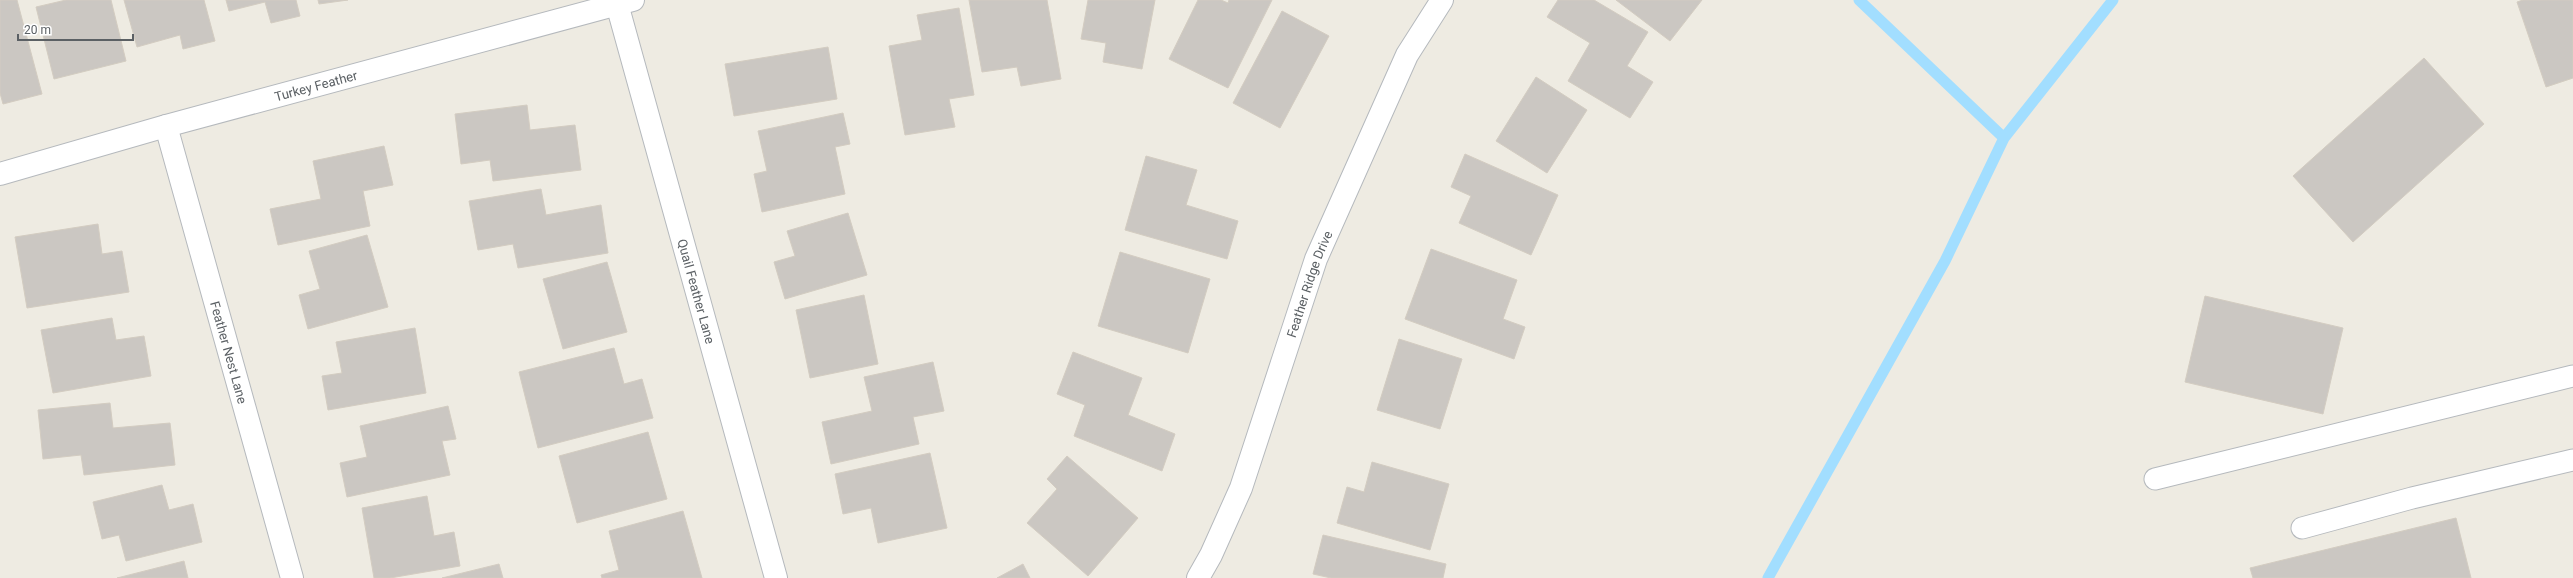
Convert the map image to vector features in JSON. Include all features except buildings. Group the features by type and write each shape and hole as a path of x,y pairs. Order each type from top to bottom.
{"street":[{"name":"Feather Ridge Drive","path":"1198,578 1211,556 1241,488 1316,259 1407,55 1440,1"},
{"name":"Turkey Feather","path":"0,174 166,126 625,2"},
{"name":"Quail Feather Lane","path":"625,2 776,578"},
{"name":"Feather Nest Lane","path":"166,126 292,578"}],"lane":[{"path":"2155,479 2573,376"},
{"path":"2302,528 2412,498 2573,460"}],"waterway":[{"path":"1859,0 2004,138"},
{"path":"1768,578 1945,261 2004,138 2113,0"}]}
